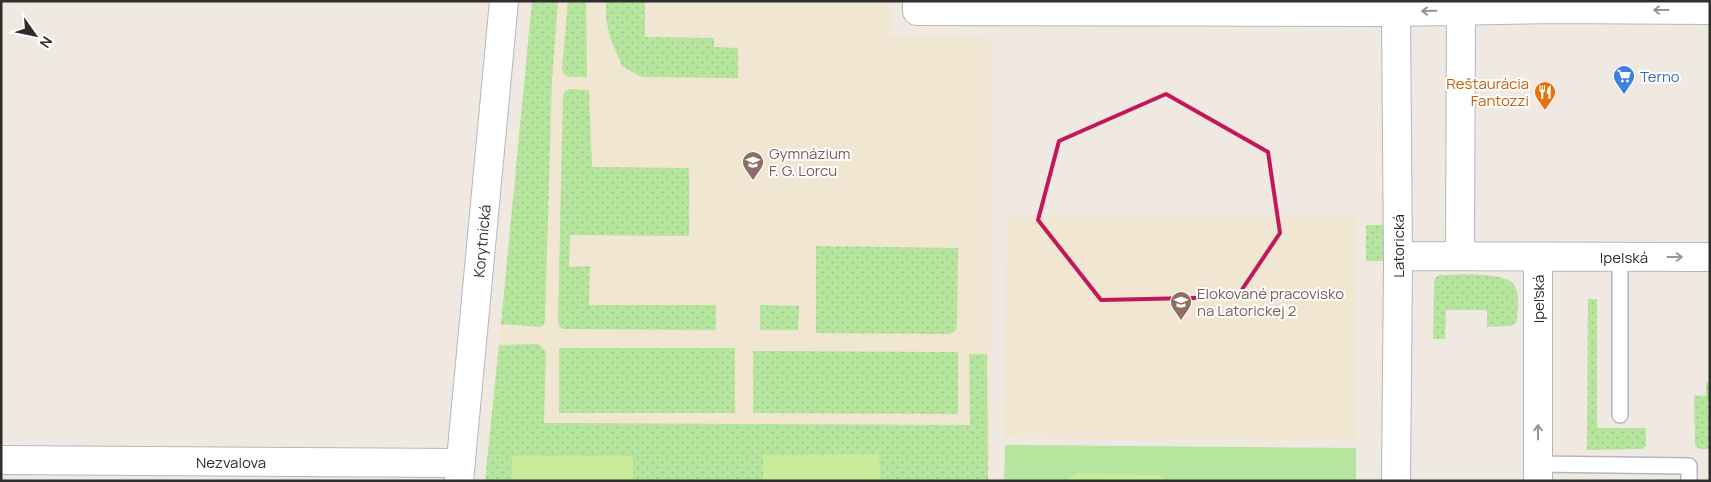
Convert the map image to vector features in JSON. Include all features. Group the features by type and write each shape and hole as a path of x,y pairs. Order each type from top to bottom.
{"street":[{"name":"Korytnická","path":"460,472 504,1"},
{"path":"916,1 917,11 1396,12 1461,10 1505,6 1698,7"},
{"path":"1460,256 1461,10"},
{"name":"Latorická","path":"1396,12 1398,256 1396,481"},
{"name":"Ipeľská","path":"1398,256 1538,257 1538,472"},
{"name":"Ipelská","path":"1538,257 1710,257"},
{"name":"Nezvalova","path":"1,460 460,472"}],"lane":[{"path":"1620,257 1620,415"},
{"path":"1538,472 1631,473 1689,466 1689,481"}],"highlighted area":[{"path":"1166,94 1268,152 1280,233 1237,297 1101,300 1038,220 1059,141"}],"shaded area":[{"name":"Gymnázium F. G. Lorcu","path":"532,1 890,1 890,37 991,38 990,481 485,481"},
{"name":"Elokované pracovisko na Latorickej 2","path":"1007,216 1357,217 1355,440 1004,438"}],"green space":[{"path":"532,1 558,1 552,80 545,321 543,326 538,327 501,324"},
{"path":"568,1 586,1 587,77 568,77 562,69"},
{"path":"606,1 645,1 645,37 714,38 714,47 738,48 738,78 641,77 622,66 610,37 606,19"},
{"path":"569,89 589,90 592,167 689,168 689,236 570,235 569,267 590,266 589,305 716,305 716,330 563,329 559,326 563,96 565,91"},
{"path":"1366,225 1386,225 1386,261 1366,261"},
{"path":"816,246 958,248 957,326 955,331 949,334 816,333"},
{"path":"1440,275 1492,276 1510,281 1515,286 1517,294 1517,322 1511,326 1487,327 1487,310 1446,310 1445,339 1433,339 1434,282 1435,278"},
{"path":"1588,299 1597,299 1597,428 1646,428 1646,446 1642,449 1587,450"},
{"path":"760,305 799,306 798,330 760,330"},
{"path":"539,344 546,352 544,423 970,425 969,354 987,354 988,481 485,481 499,345"},
{"path":"559,348 735,348 735,413 559,413"},
{"path":"753,351 958,352 958,414 753,413"},
{"path":"1706,382 1710,382 1710,449 1699,449 1695,445 1694,395 1706,396"},
{"path":"1005,445 1356,448 1356,481 1004,481"},
{"path":"879,454 880,481 763,481 763,455"},
{"path":"512,456 633,456 633,481 512,481"},
{"path":"1077,473 1158,475 1166,481 1064,481"}],"place":[{"name":"Terno","path":"1624,95"},
{"name":"Reštaurácia Fantozzi","path":"1545,111"},
{"name":"Gymnázium F. G. Lorcu","path":"753,181"},
{"name":"Elokované pracovisko na Latorickej 2","path":"1181,321"}]}
